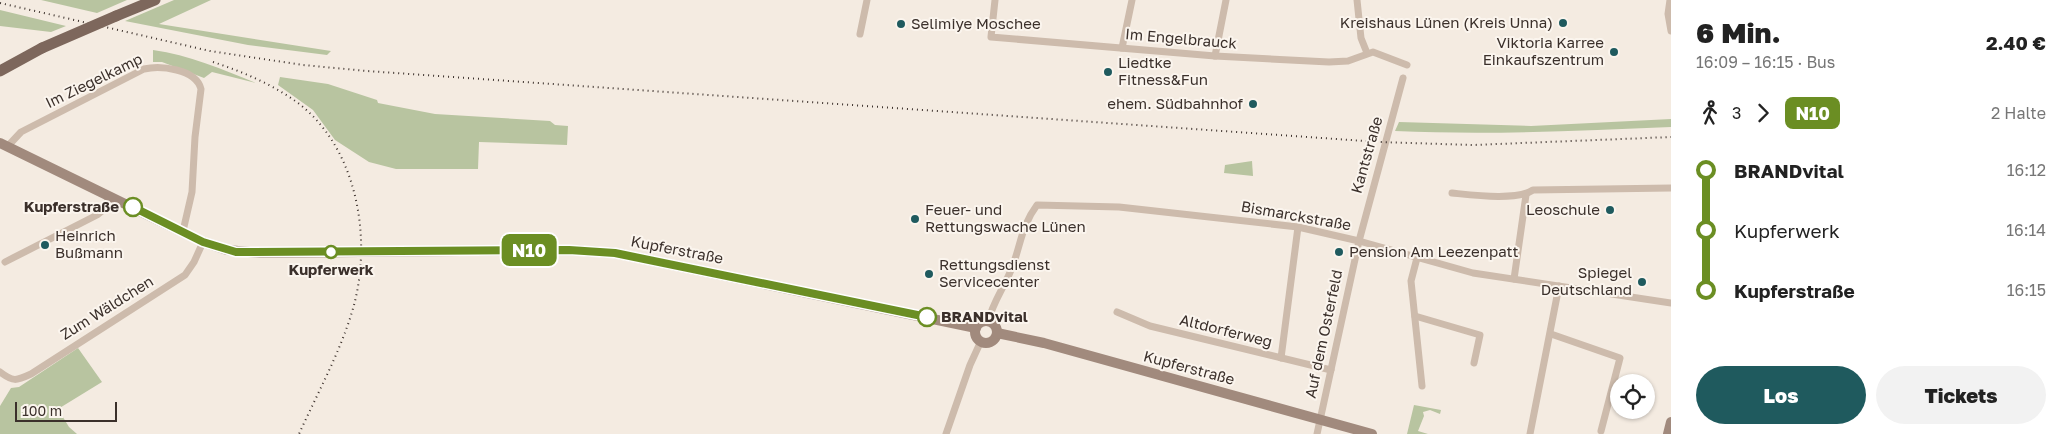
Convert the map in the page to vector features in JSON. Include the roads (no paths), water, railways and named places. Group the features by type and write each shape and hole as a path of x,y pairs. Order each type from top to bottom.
{"main road":[{"path":"0,71 42,48 156,0"},
{"path":"0,62 26,56"}],"street":[{"path":"860,34 867,0"},
{"name":"Im Engelbrauck","path":"996,0 991,37 1215,56 1338,62 1356,59 1367,52"},
{"path":"1122,48 1132,0"},
{"path":"1215,56 1226,0"},
{"path":"1357,0 1361,38 1367,52 1378,52 1407,65"},
{"path":"1670,0 1668,14 1671,31"},
{"name":"Im Ziegelkamp","path":"4,145 21,132 144,69 164,68 190,76 200,84 202,89 195,136 193,188 183,231"},
{"name":"Kantstraße","path":"1359,240 1403,78"},
{"name":"Kupferstraße","path":"4,145 203,242 227,250 243,252 569,250 615,253 976,328"},
{"path":"1452,193 1476,196 1526,195 1534,190 1671,188"},
{"path":"1514,279 1526,195"},
{"path":"5,262 96,215 102,211 110,196"},
{"name":"Bismarckstraße","path":"988,322 996,298 1013,266 1026,219 1037,205 1119,207 1298,227 1359,240 1473,273 1671,303"},
{"path":"1281,358 1298,227"},
{"name":"Auf dem Osterfeld","path":"1317,434 1359,240"},
{"name":"Zum Wäldchen","path":"0,372 10,380 19,379 31,374 185,275 194,262 203,242"},
{"path":"1417,258 1412,281 1422,386"},
{"path":"1530,434 1559,286"},
{"name":"Altdorferweg","path":"1117,312 1150,326 1331,370"},
{"path":"1415,316 1480,335 1474,363"},
{"path":"982,322 988,322 995,326 997,334 991,342 981,341 976,334 976,328 982,322"},
{"name":"Kupferstraße","path":"997,334 1044,343 1372,434"},
{"path":"1551,334 1620,358 1601,431"},
{"path":"946,434 981,341"},
{"path":"1668,434 1671,422"}],"railway":[{"path":"0,3 210,51 303,65 367,71 1379,142 1473,145 1671,137"},
{"path":"213,62 268,84 298,103 318,122 334,144 346,169 355,195 360,223 361,251 359,279 354,305 336,354 299,434"}],"place":[{"name":"Kreishaus Lünen (Kreis Unna)","path":"1563,23"},
{"name":"Selimiye Moschee","path":"901,24"},
{"name":"Viktoria Karree Einkaufszentrum","path":"1614,52"},
{"name":"Liedtke Fitness&Fun","path":"1108,72"},
{"name":"ehem. Südbahnhof","path":"1253,104"},
{"name":"Kupferstraße","path":"133,207"},
{"name":"Leoschule","path":"1610,210"},
{"name":"Feuer- und Rettungswache Lünen","path":"915,219"},
{"name":"Heinrich Bußmann","path":"45,245"},
{"name":"Kupferwerk","path":"331,252"},
{"name":"Pension Am Leezenpatt","path":"1339,252"},
{"name":"Rettungsdienst Servicecenter","path":"929,274"},
{"name":"Spiegel Deutschland","path":"1642,282"},
{"name":"BRANDvital","path":"927,317"}]}
